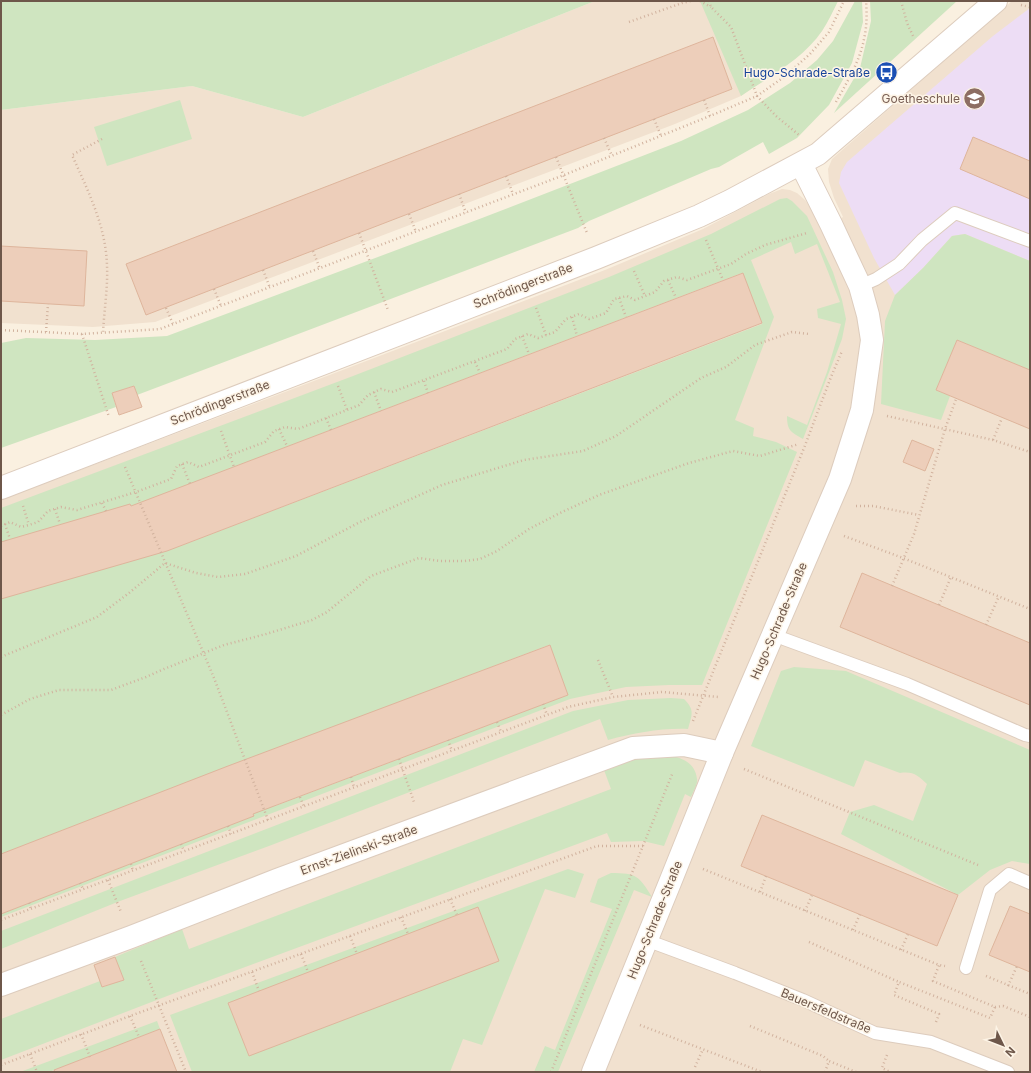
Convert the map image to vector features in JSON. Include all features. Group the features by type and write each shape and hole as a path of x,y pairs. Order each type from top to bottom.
{"street":[{"name":"Schrödingerstraße","path":"1,488 596,258 699,216 730,201 818,154 996,1"},
{"name":"Hugo-Schrade-Straße","path":"592,1072 722,753 840,479 862,410 872,340 868,315 860,286 801,164"},
{"name":"Ernst-Zielinski-Straße","path":"1,985 131,937 285,877 633,748 684,744 722,753"}],"lane":[{"path":"860,286 876,279 899,264 922,240 955,213 1030,241"},
{"path":"784,639 907,684 1030,736"},
{"path":"966,968 990,890 1010,874 1030,883"},
{"name":"Bauersfeldstraße","path":"646,940 735,973 875,1032 932,1042 1008,1072"}],"path":[{"path":"629,22 682,2 691,1"},
{"path":"700,1 711,7 731,27 757,96 776,116 804,139"},
{"path":"709,1 711,7"},
{"path":"1,330 82,334 160,329 366,252 564,175 757,96 784,77 810,54 829,32 844,1"},
{"path":"835,104 856,64 864,40 867,21 866,1"},
{"path":"901,1 907,23 917,41"},
{"path":"1021,4 1030,7"},
{"path":"704,100 710,116"},
{"path":"654,119 661,136"},
{"path":"604,138 612,156"},
{"path":"102,139 72,155 93,202 103,235 107,266 103,333"},
{"path":"556,157 596,258"},
{"path":"506,176 513,194"},
{"path":"459,194 466,212"},
{"path":"409,214 416,232"},
{"path":"359,233 397,334"},
{"path":"1,526 10,522 21,527 29,525 38,522 48,511 61,507 77,510 136,492 171,479 177,466 182,464 188,462 199,467 265,442 274,431 279,429 285,427 298,429 359,405 368,395 381,389 392,392 424,381 507,349 516,339 522,336 528,334 538,338 555,332 566,319 579,314 588,319 606,312 614,300 619,298 627,296 635,300 655,292 664,281 677,277 687,280 731,264 746,254 765,245 810,233"},
{"path":"704,234 723,280"},
{"path":"313,251 320,269"},
{"path":"631,264 645,296"},
{"path":"263,270 270,288"},
{"path":"668,280 676,298"},
{"path":"214,289 221,306"},
{"path":"619,298 626,317"},
{"path":"46,332 48,304"},
{"path":"534,304 546,335"},
{"path":"166,308 172,324"},
{"path":"572,317 577,336"},
{"path":"166,562 196,573 218,577 245,574 288,559 360,522 442,485 524,460 583,451 616,436 695,382 726,367 755,345 792,332 809,334"},
{"path":"82,334 111,423"},
{"path":"522,336 529,354"},
{"path":"551,1072 644,846 702,696 844,347"},
{"path":"475,362 480,373"},
{"path":"424,381 428,393"},
{"path":"338,385 347,410"},
{"path":"374,392 381,411"},
{"path":"892,586 914,534 945,429 956,399"},
{"path":"862,410 993,440 1030,452"},
{"path":"326,418 331,430"},
{"path":"993,440 1002,418"},
{"path":"220,429 234,467"},
{"path":"279,429 286,446"},
{"path":"1,715 30,698 59,690 111,690 224,645 312,620 327,612 371,576 403,563 419,558 440,561 465,561 480,559 497,551 529,529 562,512 599,495 674,468 733,451 760,456 799,444"},
{"path":"182,464 190,484"},
{"path":"125,466 204,653 268,820"},
{"path":"102,503 106,511"},
{"path":"23,505 29,525"},
{"path":"852,507 873,506 919,515"},
{"path":"55,509 60,524"},
{"path":"5,524 10,539"},
{"path":"861,543 903,558 1030,609"},
{"path":"1,657 97,617 166,562"},
{"path":"939,605 951,577"},
{"path":"986,625 999,596"},
{"path":"598,660 613,697"},
{"path":"1,920 568,707 613,697 662,692 724,697"},
{"path":"543,704 547,715"},
{"path":"497,722 501,732"},
{"path":"448,740 452,751"},
{"path":"399,759 423,826"},
{"path":"741,768 978,865"},
{"path":"351,777 354,787"},
{"path":"300,797 304,807"},
{"path":"228,826 231,834"},
{"path":"181,844 184,851"},
{"path":"1,1064 597,846 644,846"},
{"path":"131,864 133,870"},
{"path":"699,867 939,965 933,981 995,1007 1003,1006 1030,1017"},
{"path":"760,893 766,876"},
{"path":"108,880 186,1072"},
{"path":"80,883 83,890"},
{"path":"805,911 812,895"},
{"path":"450,899 457,915"},
{"path":"29,903 31,909"},
{"path":"853,930 860,914"},
{"path":"401,917 408,934"},
{"path":"901,950 908,934"},
{"path":"350,936 357,954"},
{"path":"809,942 899,982 990,1018 995,1007"},
{"path":"301,954 308,972"},
{"path":"1008,986 1017,966"},
{"path":"252,972 259,991"},
{"path":"899,982 894,995 939,1014 927,1041"},
{"path":"130,1016 139,1037"},
{"path":"639,1024 762,1072"},
{"path":"750,1026 823,1056 829,1061 856,1072"},
{"path":"81,1034 90,1056"},
{"path":"695,1067 703,1049"},
{"path":"30,1054 37,1072"},
{"path":"825,1072 829,1061"},
{"path":"748,1072 750,1067"}],"shaded area":[{"path":"595,1 838,1 822,31 806,48 779,70 741,96 675,124 155,322 93,327 1,323 1,110 192,86 303,117"},
{"path":"1012,1 1030,1 1030,1072 1,1072 1,500 605,270 703,229 769,194 782,189 797,193 805,200 823,228 843,217 834,198 829,182 828,169 832,159"},
{"name":"Goetheschule","path":"1030,8 1030,261 965,234 952,236 923,268 895,295 874,258 839,183 841,172 847,162 993,36"}],"green space":[{"path":"1,1 595,1 303,117 192,86 1,110"},
{"path":"700,1 838,1 822,31 806,50 774,75 741,96"},
{"path":"855,1 862,1 863,22 852,63 829,105 797,138 769,154 763,142 719,167 711,169 589,221 578,228 137,395 134,386 112,393 116,407 1,448 1,343 26,338 95,340 167,336 482,218 681,141 748,110 790,83 817,60 833,41"},
{"path":"870,1 957,1 834,113 860,68 871,21"},
{"path":"180,100 192,139 107,166 94,127"},
{"path":"787,198 792,201 807,216 833,272 842,300 846,319 842,339 803,439 795,435 790,430 787,416 807,425 827,372 841,324 818,318 817,309 840,302 817,244 795,254 791,242 751,260 774,317 735,420 754,428 753,436 776,442 797,452 702,685 626,687 570,699 1,917 1,914 254,816 234,764 1,854 1,508 353,376 609,277 711,234 780,199","holes":["742,273 762,324 175,548 234,467","549,645 568,695 275,806 257,756"]},
{"path":"965,234 1030,261 1030,370 957,340 936,390 950,396 941,420 881,404 885,321 895,295 923,268 952,236"},
{"path":"794,667 846,671 1030,750 1030,864 1012,861 990,870 958,895 841,834 850,812 874,805 913,821 927,784 912,773 900,773 865,760 854,787 751,746 781,671"},
{"path":"671,698 684,699 690,706 692,712 688,729 668,729 628,735 608,740 600,719 269,846 120,901 1,949 1,931 573,711 628,700"},
{"path":"668,755 683,759 691,765 696,773 697,781 691,797 685,794 664,846 643,841 611,842 607,833 175,993 1,1060 1,1019 100,981 103,987 123,980 115,957 182,929 189,949 611,789 604,770 637,758"},
{"path":"568,869 584,874 575,898 545,889 482,1045 463,1039 450,1072 192,1072 170,1015"},
{"path":"611,873 627,874 636,877 644,884 652,897 634,890 558,1072 534,1072 545,1046 555,1050 612,909 590,902 598,879"},
{"path":"157,1021 160,1029 49,1072 20,1072"}],"building":[{"path":"713,37 732,89 146,315 126,264"},
{"path":"973,137 1030,161 1030,199 960,169"},
{"path":"1,246 87,251 84,306 1,301"},
{"path":"743,273 762,323 167,551 1,599 1,542 130,504 131,506"},
{"path":"957,340 1030,370 1030,429 936,390"},
{"path":"134,386 142,407 119,415 112,393"},
{"path":"912,440 934,449 925,471 903,462"},
{"path":"862,573 1030,643 1030,705 840,627"},
{"path":"550,645 568,695 253,814 254,816 1,914 1,854 228,766"},
{"path":"762,815 958,895 937,946 741,866"},
{"path":"1010,906 1030,914 1030,972 989,955"},
{"path":"478,907 499,961 249,1056 228,1003"},
{"path":"115,957 124,980 102,987 94,965"},
{"path":"160,1029 177,1072 55,1072 54,1070"}],"place":[{"name":"Hugo-Schrade-Straße","path":"886,73"},
{"name":"Goetheschule","path":"975,99"}]}
